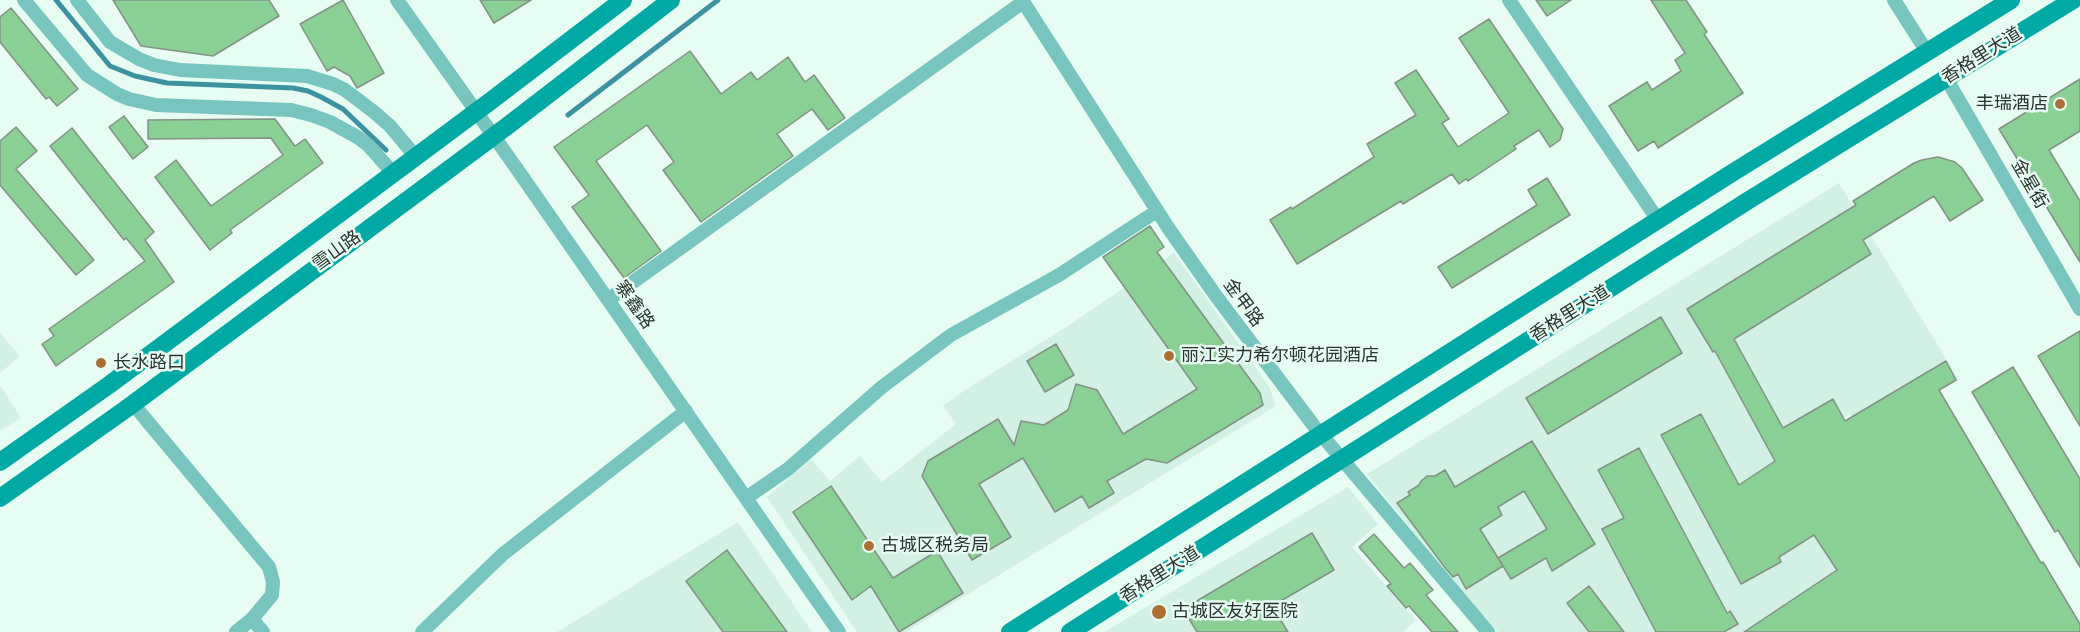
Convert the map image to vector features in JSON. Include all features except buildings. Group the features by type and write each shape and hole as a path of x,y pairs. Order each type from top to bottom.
{"main road":[{"name":"雪山路","path":"0,462 100,391 416,157 623,0"},
{"name":"雪山路","path":"0,498 133,404 494,136 671,0"},
{"name":"香格里大道","path":"1010,632 1658,220 2012,0"},
{"name":"香格里大道","path":"1070,632 1759,194 2073,0"}],"street":[{"path":"24,0 87,75 117,94 156,105 291,110 311,115 330,122 359,138 393,173"},
{"path":"77,0 110,42 154,65 180,70 307,76 333,84 345,90 390,126 416,157"},
{"name":"寨鑫路","path":"397,0 839,632"},
{"path":"1509,0 1658,220"},
{"path":"1894,0 1927,52"},
{"path":"608,300 1023,1"},
{"name":"金甲路","path":"1023,1 1157,211 1216,296 1321,434 1488,632"},
{"name":"金星街","path":"1946,78 2080,309"},
{"path":"746,498 788,470 882,387 951,335 1059,275 1157,211"},
{"path":"133,404 269,567 273,582 272,595 252,619 236,632"},
{"path":"422,632 503,554 686,411"},
{"path":"252,619 263,632"}],"shaded area":[{"path":"1839,183 1959,380 1864,437 1850,414 1817,433 1944,632 1498,632 1454,583 1367,474"},
{"path":"1174,253 1270,388 1276,406 906,632 857,632 767,497 811,459 830,481 860,456 882,482 956,424 943,406 1071,324"},
{"path":"0,333 20,356 0,373"},
{"path":"0,385 21,418 0,431"},
{"path":"1348,487 1378,524 1352,547 1416,620 1403,632 1104,632"},
{"path":"738,522 812,632 557,632"}],"waterway":[{"path":"56,0 110,66 135,76 167,83 293,88 308,91 343,109 386,150"},
{"path":"568,115 718,0"}],"place":[{"name":"丰瑞酒店","path":"2060,104"},
{"name":"丽江实力希尔顿花园酒店","path":"1169,356"},
{"name":"长水路口","path":"101,363"},
{"name":"古城区税务局","path":"869,546"},
{"name":"古城区友好医院","path":"1159,612"}]}
